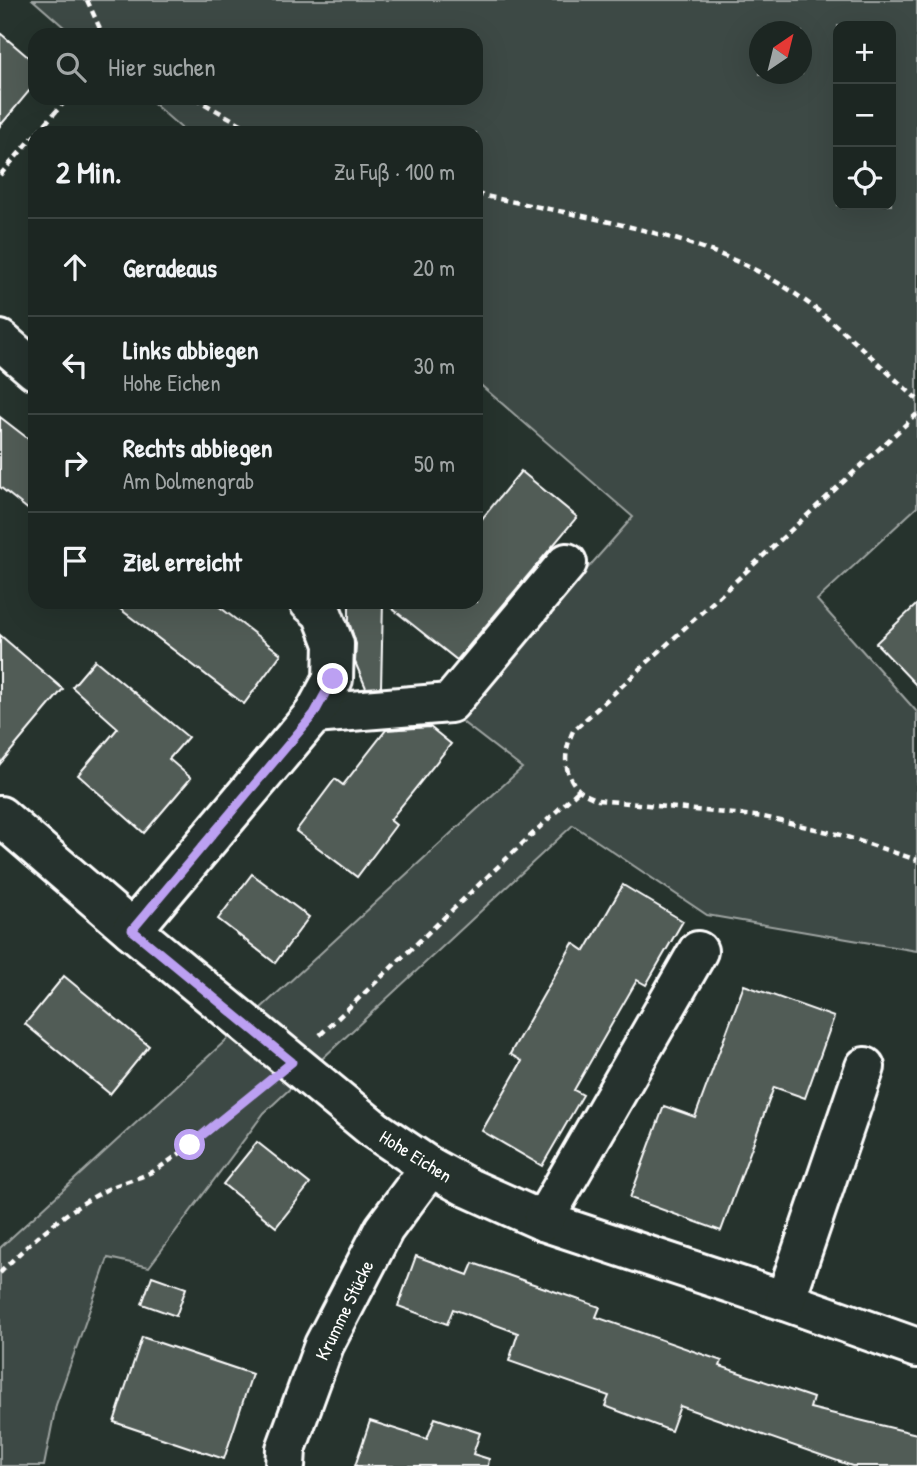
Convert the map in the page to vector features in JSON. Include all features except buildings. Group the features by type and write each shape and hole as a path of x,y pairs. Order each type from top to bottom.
{"street":[{"path":"0,340 28,364"},
{"path":"314,714 450,703 568,563"},
{"path":"132,930 314,714 333,679 334,644 322,613 317,609"},
{"name":"Hohe Eichen","path":"0,816 132,930 375,1130 430,1167 469,1188 543,1220 917,1348"},
{"path":"543,1220 698,951"},
{"path":"785,1301 865,1068"},
{"name":"Krumme Stücke","path":"285,1466 286,1449 324,1345 384,1230 430,1167"}],"path":[{"path":"87,0 100,28"},
{"path":"43,126 62,105"},
{"path":"207,105 244,126"},
{"path":"0,175 28,143"},
{"path":"483,196 670,238 768,276 819,311 917,398"},
{"path":"917,414 573,731 565,750 568,771 579,790 598,800 722,811 805,825 917,860"},
{"path":"0,1273 60,1217 110,1188 153,1171 190,1145 292,1062 579,790"}],"shaded area":[{"path":"33,0 917,0 917,507 817,600 917,712 917,951 707,915 573,825 264,1113 149,1267 108,1258 56,1405 44,1466 0,1466 0,1248 522,768 456,717 633,517 483,387 483,126 179,126 155,105 483,105 483,28 65,28"}],"route":[{"path":"190,1145 292,1062 132,930 314,714 333,679"}]}
